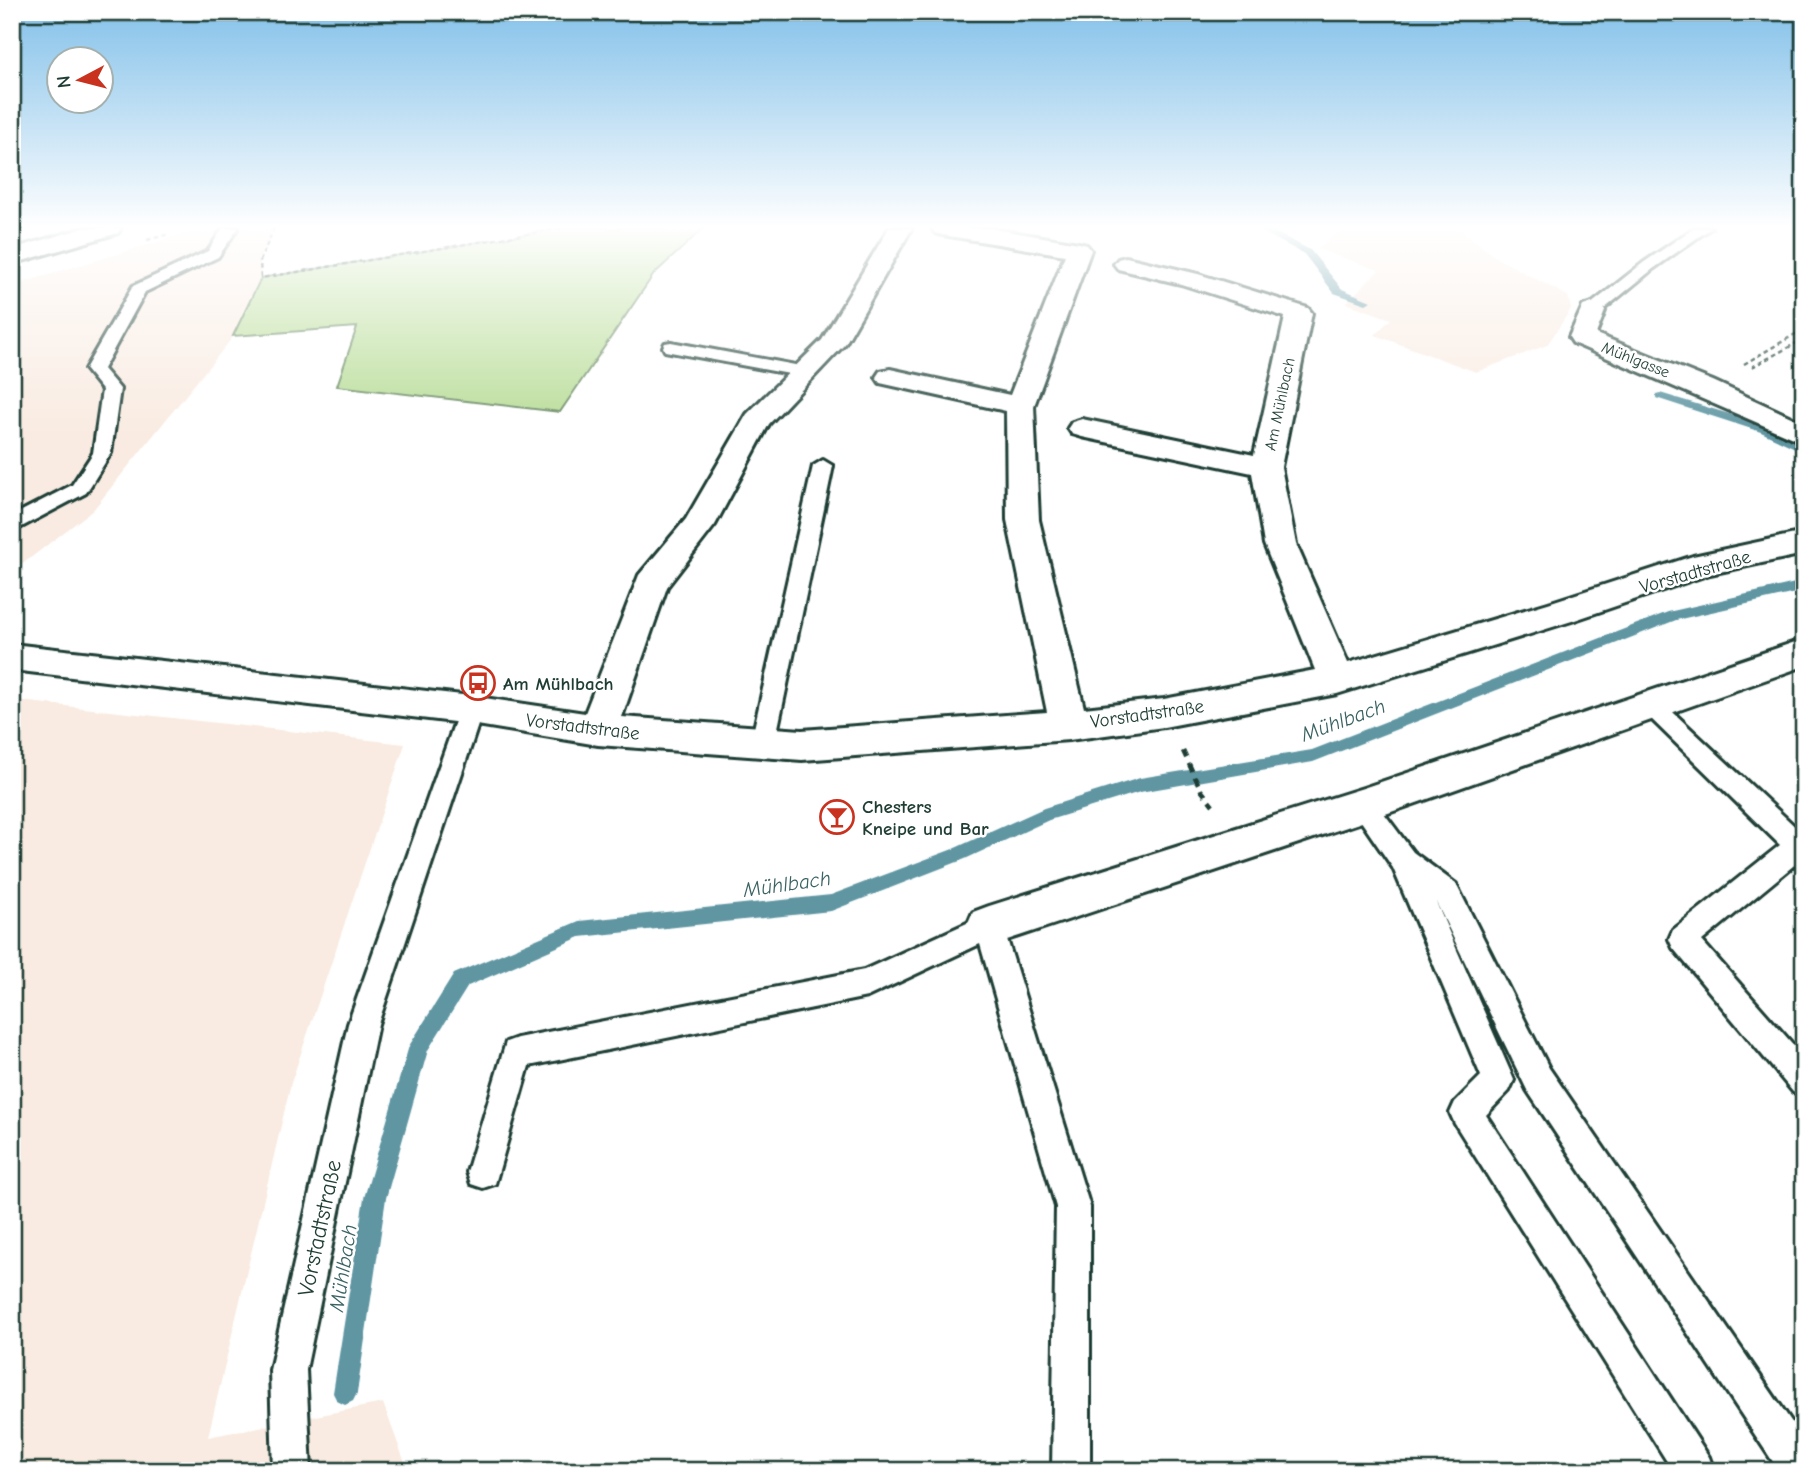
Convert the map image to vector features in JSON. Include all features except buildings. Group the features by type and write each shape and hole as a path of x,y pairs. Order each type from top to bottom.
{"street":[{"path":"598,730 652,583 699,525 757,420 832,344 860,297"},
{"path":"1061,297 1020,406 1023,520 1069,724"},
{"name":"Am Mühlbach","path":"1248,297 1299,313 1266,467 1280,544 1337,680"},
{"name":"Mühlgasse","path":"1592,311 1582,337 1709,383 1804,435"},
{"path":"890,377 1020,406"},
{"name":"Am Mühlbach","path":"1083,428 1266,467"},
{"name":"Vorstadtstraße","path":"12,657 471,710 598,730 802,745 1069,724 1164,713 1337,680 1560,612 1705,564 1804,543"},
{"path":"989,926 1363,805 1804,652"}],"lane":[{"path":"12,525 79,489 102,453 111,389 94,369 134,297"},
{"name":"Mühlgasse","path":"1592,311 1609,297"},
{"path":"671,347 806,372"},
{"path":"763,742 823,466"},
{"path":"1651,705 1798,846 1683,939 1804,1081"},
{"name":"Vorstadtstraße","path":"292,1471 288,1370 362,1024 471,710"},
{"path":"1363,805 1405,861 1498,1080 1466,1113 1695,1471"},
{"path":"1405,861 1446,893 1538,1079 1802,1471"},
{"path":"483,1172 517,1053 867,983 989,926 1073,1206 1071,1471"}],"path":[{"path":"1709,383 1804,329"},
{"path":"1709,383 1724,382 1804,339"},
{"path":"1181,746 1201,790"}],"shaded area":[{"path":"12,297 252,297 232,338 93,510 12,572"},
{"path":"1352,297 1568,297 1571,309 1547,345 1476,372 1375,335 1391,319 1346,303"},
{"path":"12,700 405,744 291,1083 208,1437 383,1403 408,1471 12,1471"}],"green space":[{"path":"252,297 638,297 560,412 337,386 357,327 233,336"}],"waterway":[{"name":"Mühlbach","path":"1355,297 1366,301"},
{"name":"Mühlbach","path":"1660,396 1765,429 1804,448"},
{"name":"Mühlbach","path":"345,1393 375,1198 419,1046 461,980 579,929 831,903 959,854 1044,815 1140,785 1313,756 1673,616 1804,586"}],"place":[{"name":"Am Mühlbach","path":"478,683"},
{"name":"Chesters Kneipe und Bar","path":"837,817"}]}
